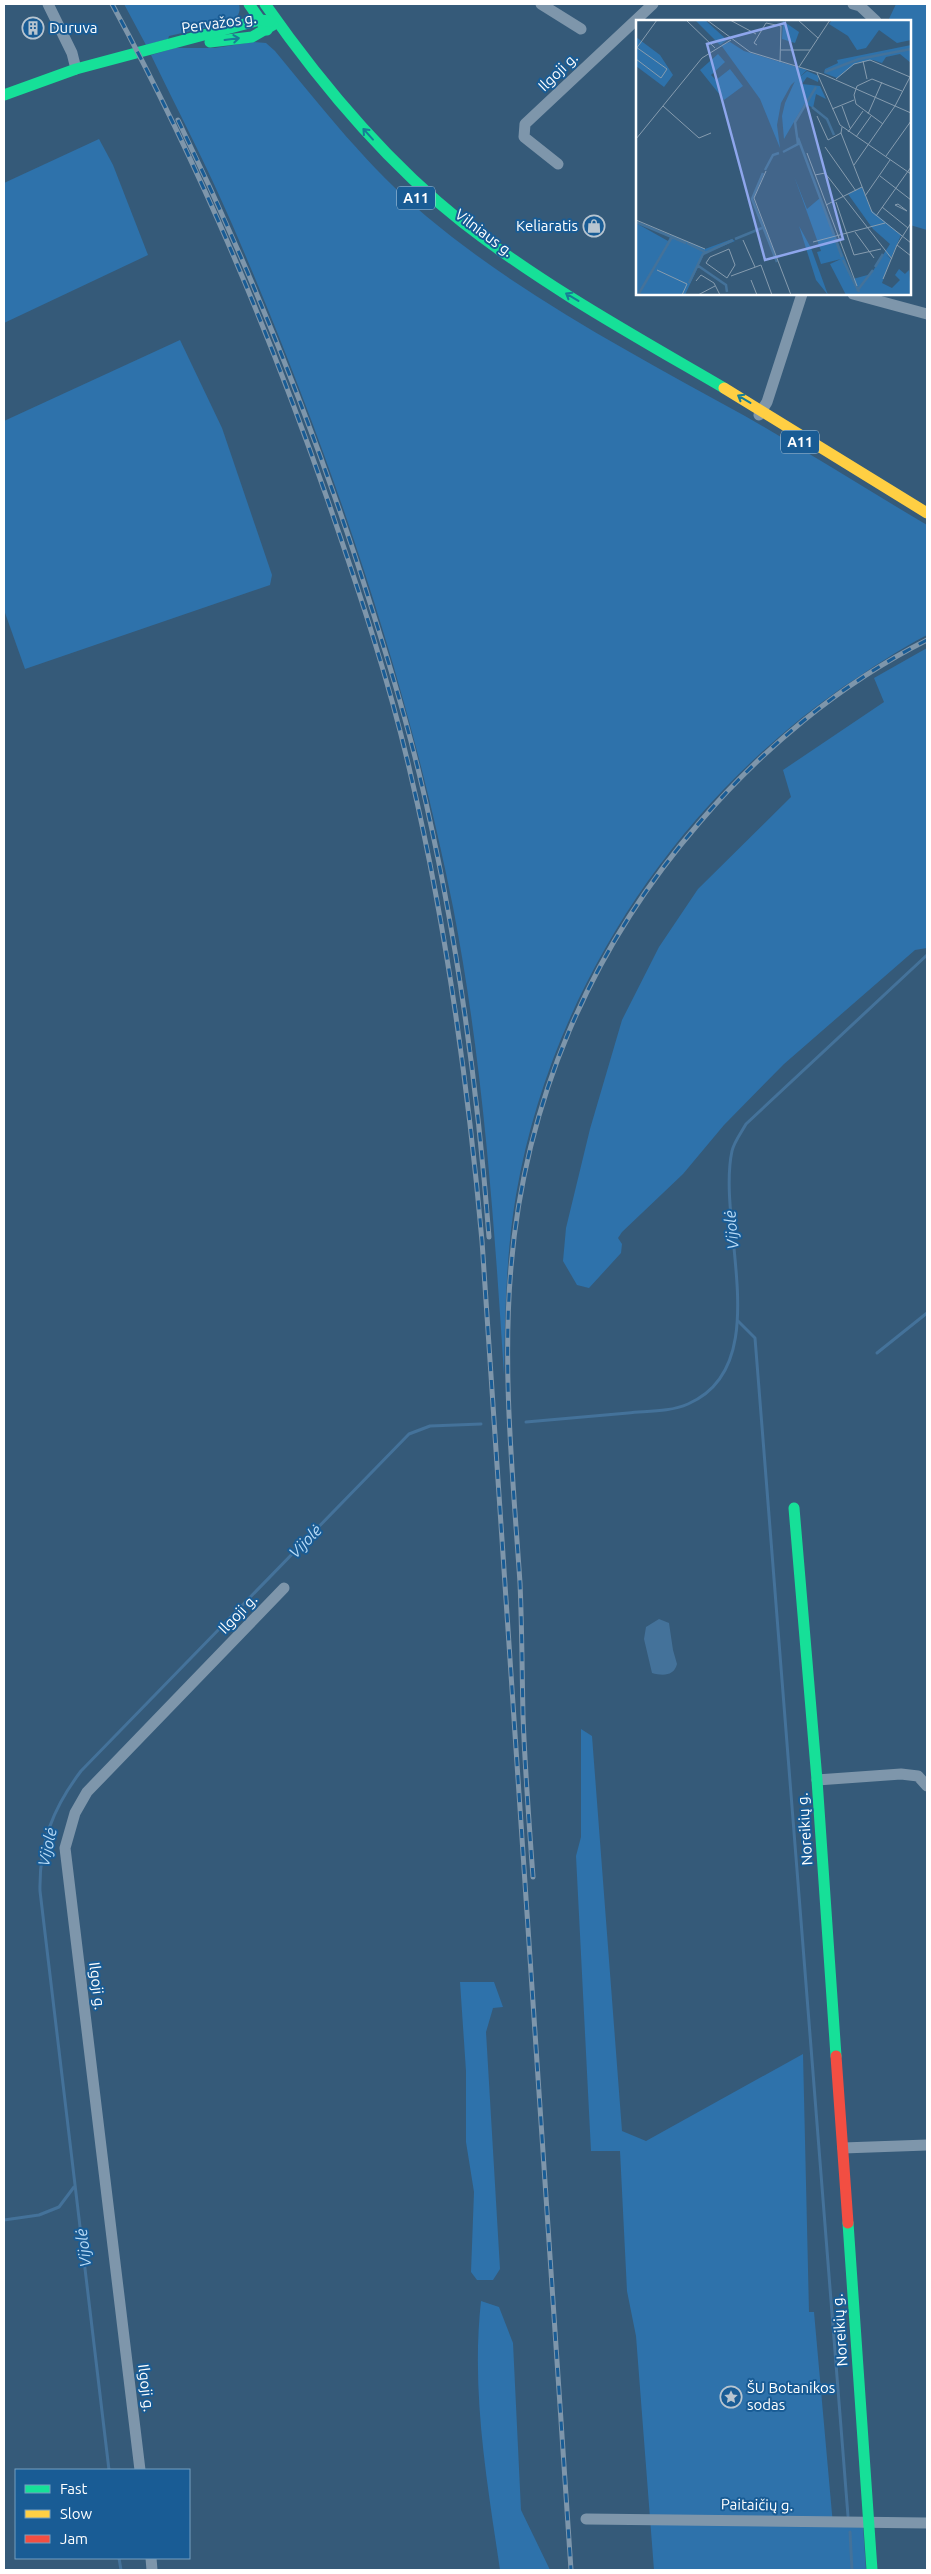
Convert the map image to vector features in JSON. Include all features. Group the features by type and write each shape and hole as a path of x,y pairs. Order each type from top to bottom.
{"main road":[{"path":"249,4 271,35"},
{"name":"Vilniaus g.","path":"265,4 366,131 402,170 458,219 544,280 760,414 927,513"},
{"name":"Pervažos g.","path":"4,95 76,69 166,45 260,20 277,21 271,35 166,45"},
{"name":"Vilniaus g.","path":"286,53 334,112 400,184 461,237"},
{"name":"Vilniaus g.","path":"477,248 500,265"},
{"name":"Vilniaus g.","path":"561,306 760,414"},
{"name":"Noreikių g.","path":"794,1508 817,1780 872,2570"}],"street":[{"path":"48,4 72,53 76,69"},
{"path":"540,4 581,29"},
{"name":"Ilgoji g.","path":"558,164 524,137 525,124 653,4"},
{"path":"853,4 860,6 875,20"},
{"path":"760,414 802,295"},
{"path":"857,295 927,314"},
{"name":"Ilgoji g.","path":"140,2469 65,1848 75,1813 87,1792 284,1588"},
{"path":"817,1780 901,1774 918,1776 927,1786"},
{"path":"843,2148 927,2145"},
{"name":"Paitaičių g.","path":"586,2519 927,2523"}],"shaded area":[{"path":"124,4 239,4 240,10 237,16 230,22 169,36 168,39 146,45"},
{"path":"896,4 927,4 927,230 911,225 911,20 888,20"},
{"path":"253,42 266,43 275,51 347,137 405,197 426,216 501,273 581,324 768,429 927,525 927,635 895,653 843,687 782,734 726,787 674,846 629,909 590,976 558,1046 533,1119 516,1195 508,1262 504,1375 486,1140 472,1023 453,907 434,819 412,732 361,560 300,390 222,202 151,55 175,48 215,48"},
{"path":"99,139 113,165 148,255 4,323 4,183"},
{"path":"180,340 222,428 272,575 270,585 25,669 4,610 4,421"},
{"path":"927,648 927,948 915,950 784,1064 724,1125 683,1174 622,1232 618,1238 622,1244 621,1253 589,1288 577,1285 563,1261 566,1228 590,1129 622,1020 659,947 698,889 791,797 783,770 884,702 874,678"},
{"path":"659,1619 669,1623 677,1664 671,1673 664,1675 652,1673 644,1639 646,1627"},
{"path":"581,1729 592,1736 622,2131 646,2141 803,2054 809,2312 814,2312 833,2525 863,2526 866,2570 654,2570 636,2336 627,2291 620,2151 591,2151 576,1856 581,1837"},
{"path":"460,1982 494,1982 503,2007 493,2008 486,2032 500,2269 493,2280 477,2280 471,2272 474,2192 466,2142 466,2071"},
{"path":"481,2301 499,2307 513,2343 521,2510 550,2570 500,2570 479,2403 478,2335"}],"waterway":[{"name":"Vijolė","path":"526,1422 658,1411 681,1407 715,1385 730,1359 737,1326 735,1253 729,1181 732,1151 736,1141 746,1124 927,955"},
{"path":"877,1353 927,1313"},
{"path":"738,1321 755,1338 848,2516"},
{"name":"Vijolė","path":"109,2469 40,1891 42,1857 50,1827 55,1813 81,1771 409,1434 430,1426 481,1424"},
{"path":"4,2220 39,2215 59,2207 74,2187"},
{"path":"850,2532 852,2570"},
{"name":"Vijolė","path":"119,2559 121,2570"}],"railway":[{"path":"112,4 174,124 230,248 281,374 328,501 384,672 403,741 424,834 446,949 463,1066 482,1241 571,2570"},
{"path":"178,120 229,229 298,395 358,565 405,721 432,830 454,946 478,1120 489,1237"},
{"path":"533,1877 524,1736 520,1583 512,1465 508,1346 511,1267 519,1206 531,1146 548,1087 569,1030 595,975 626,922 660,871 699,823 749,769 804,720 864,677 895,657 927,640"}],"traffic: fast":[{"path":"249,4 267,30"},
{"path":"265,4 286,34 356,120 407,173 462,222 557,289 724,388"},
{"path":"4,95 76,69 260,20 270,21"},
{"path":"210,42 252,37 273,25"},
{"path":"794,1508 817,1780 836,2056"},
{"path":"848,2223 872,2570"}],"traffic: slow":[{"path":"724,388 927,513"}],"traffic: jam":[{"path":"836,2056 848,2223"}],"place":[{"name":"Duruva","path":"33,28"},
{"name":"Keliaratis","path":"594,226"},
{"name":"ŠU Botanikos sodas","path":"731,2397"}]}
